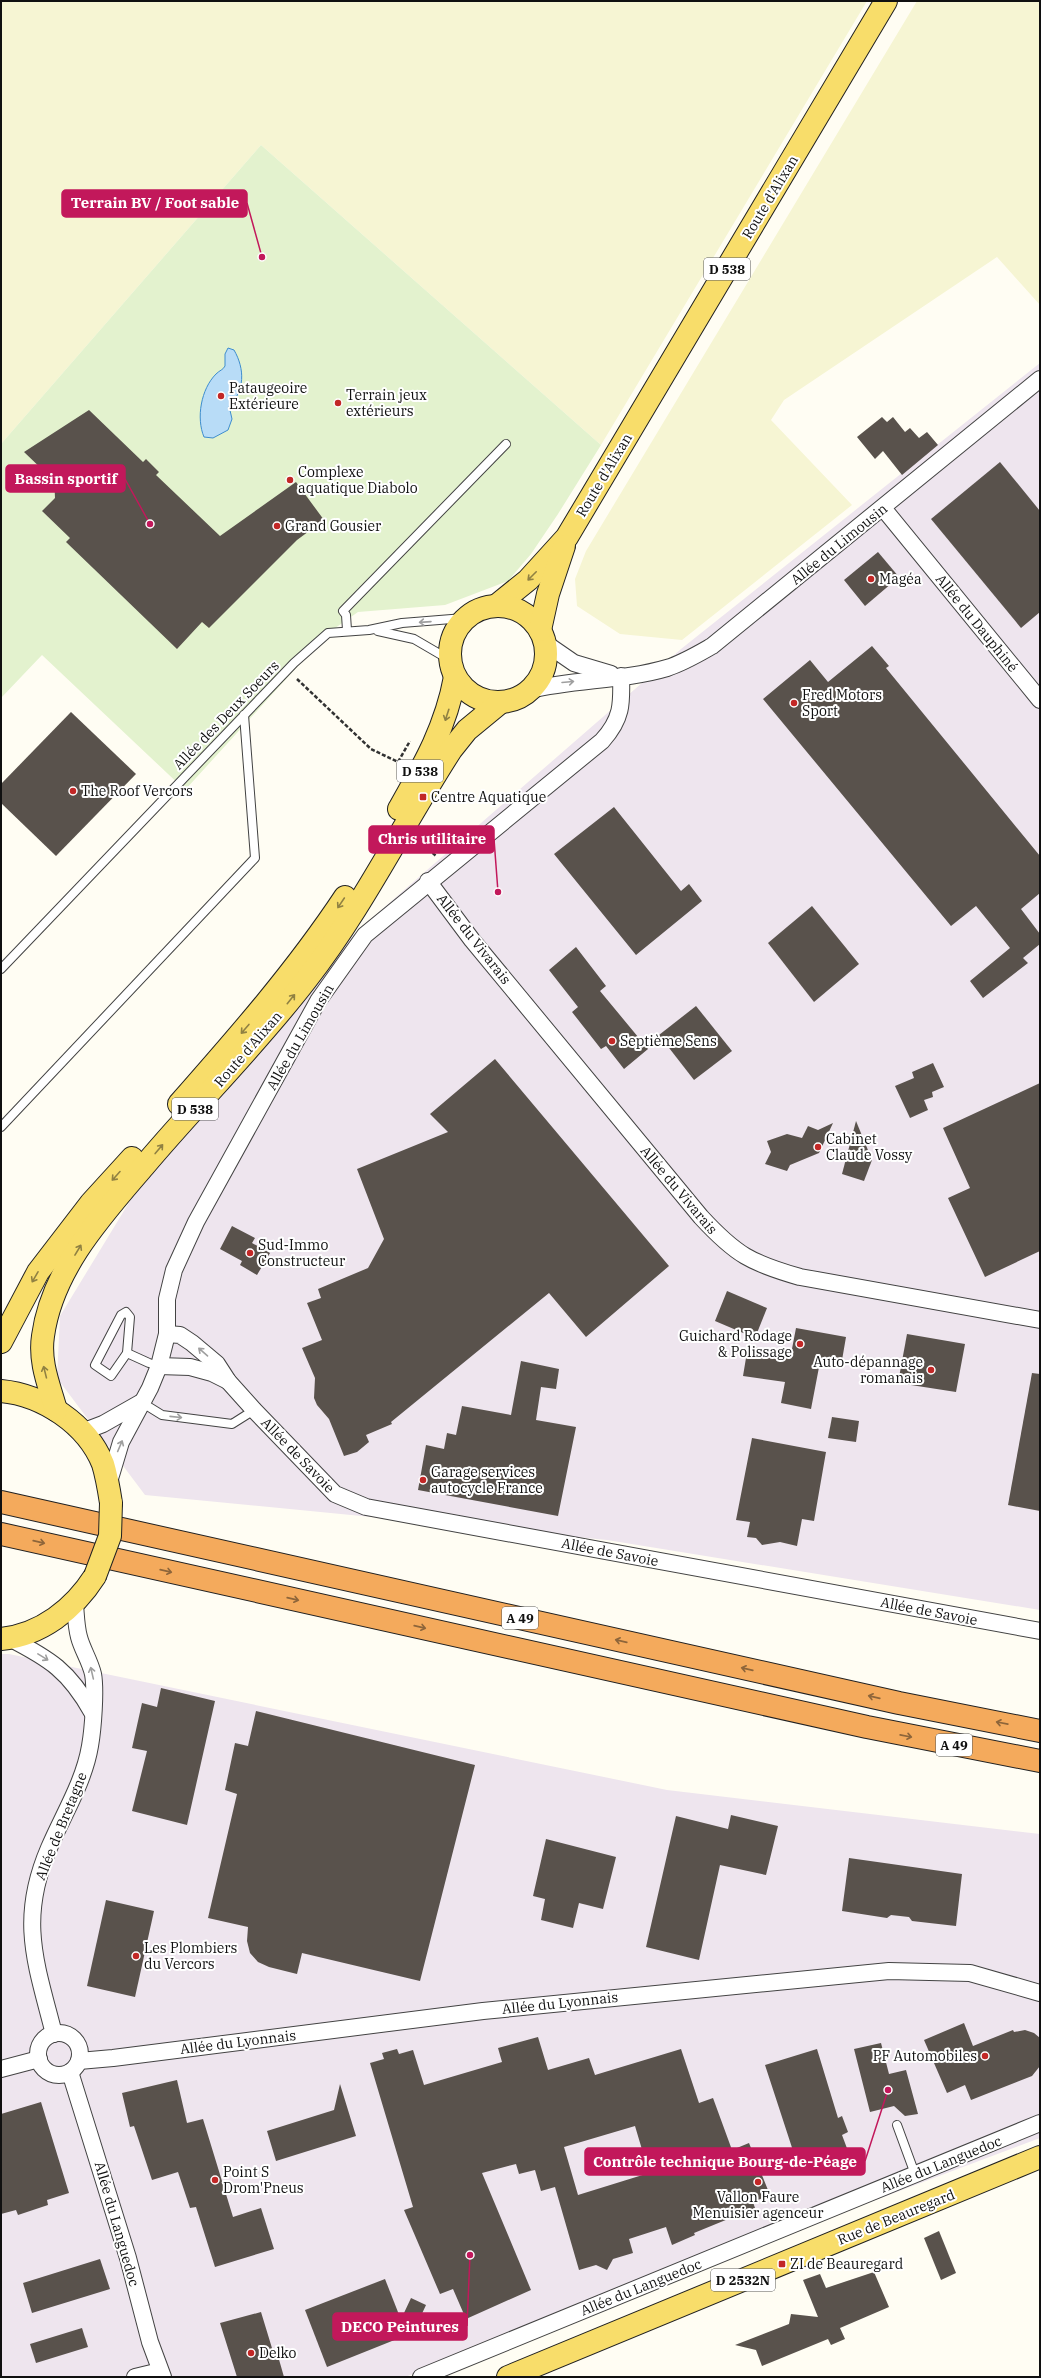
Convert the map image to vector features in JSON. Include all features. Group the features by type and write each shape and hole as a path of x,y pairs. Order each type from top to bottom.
{"highway":[{"name":"A 49","path":"1,1502 891,1701 1040,1731"},
{"name":"A 49","path":"1,1534 867,1728 1040,1762"}],"main road":[{"name":"Route d'Alixan","path":"4,1330 38,1272 91,1204 272,999 319,936 370,859 439,736 451,701 452,637 464,618 485,606 497,605 528,580 567,537 886,1"},
{"name":"Route d'Alixan","path":"452,668 463,688 474,696 487,701 500,702 521,696 530,690 544,668 542,636 548,594 567,537"},
{"path":"497,605 522,612 532,619 542,636"},
{"name":"Route d'Alixan","path":"56,1410 44,1368 43,1334 60,1284 83,1243 105,1212 168,1138 242,1058 307,979 367,890 451,750 467,730 500,702"},
{"path":"1,1390 24,1395 56,1410 82,1432 102,1464 110,1493 110,1536 95,1576 75,1604 42,1626 5,1639"},
{"name":"Rue de Beauregard","path":"508,2377 1040,2157"}],"street":[{"name":"Allée du Limousin","path":"530,690 555,684 621,676 668,668 712,646 1040,379"},
{"name":"Allée du Dauphiné","path":"883,508 1040,700"},
{"name":"Allée du Limousin","path":"542,636 574,663 595,671 621,676"},
{"name":"Allée du Limousin","path":"110,1493 121,1442 141,1402 150,1388 159,1366 167,1334 167,1300 174,1270 196,1222 318,1001 365,935 428,881 602,740 616,723 620,713 621,676"},
{"name":"Allée du Vivarais","path":"428,881 472,940 701,1217 724,1243 735,1251 764,1267 800,1277 1040,1320"},
{"name":"Allée de Savoie","path":"167,1334 180,1336 192,1342 217,1364 228,1381 254,1410 335,1494 366,1507 1040,1632"},
{"name":"Allée de Savoie","path":"159,1366 190,1368 212,1372 228,1381"},
{"path":"82,1432 103,1424 141,1402"},
{"name":"Allée de Bretagne","path":"54,2034 33,1949 32,1914 34,1899 48,1850 88,1757 92,1734 94,1687 92,1672 78,1635 75,1604"},
{"path":"5,1639 43,1656 62,1670 80,1690 92,1712"},
{"name":"Allée du Lyonnais","path":"75,2066 113,2058 483,2011 889,1971 970,1973 1040,1993"},
{"path":"54,2034 66,2034 76,2042 79,2049 75,2066 62,2075 53,2074 46,2070 39,2059 40,2045 46,2038 54,2034"},
{"path":"1,2069 39,2059"},
{"name":"Allée du Languedoc","path":"75,2066 161,2374"},
{"name":"Allée du Languedoc","path":"420,2377 1040,2123"},
{"path":"135,2377 161,2374"}],"lane":[{"path":"347,630 346,615 344,611 506,444"},
{"name":"Allée des Deux Soeurs","path":"369,630 402,623 464,618"},
{"name":"Allée des Deux Soeurs","path":"1,969 294,663 328,633 347,630 394,632 414,638 452,668"},
{"path":"1,1127 255,858 244,715"},
{"path":"126,1312 130,1317 128,1353 111,1376 95,1365 121,1316 126,1312"},
{"path":"128,1353 159,1366"},
{"path":"141,1402 162,1415 232,1424 254,1410"},
{"path":"897,2125 915,2174"}],"shaded area":[{"path":"1040,363 1040,1610 607,1540 145,1495 57,1378 60,1316 136,1191 357,931 681,649"},
{"path":"1,1654 9,1654 667,1790 1040,1834 1040,2138 405,2377 1,2377"}],"green space":[{"path":"1,1 867,1 601,445 261,145 1,444"},
{"path":"917,1 1040,1 1040,305 997,257 784,400 771,420 852,505 682,640 620,634 577,606 575,579 586,551"},
{"name":"Complexe aquatique Diabolo","path":"261,145 601,445 531,554 508,581 445,605 358,612 328,633 185,790 42,655 1,698 1,444"}],"water":[{"name":"Pataugeoire Extérieure","path":"228,348 234,350 238,357 242,380 241,387 238,394 229,406 232,419 228,430 213,438 204,437 200,421 201,404 211,380 225,366 225,354"}],"building":[{"path":"89,410 143,462 146,459 159,472 156,475 220,536 296,482 324,520 297,540 209,628 202,622 177,649 66,542 70,538 42,511 55,498 54,475 47,474 24,452"},
{"path":"882,417 887,422 893,417 905,432 910,428 919,438 927,432 938,445 902,475 883,451 875,459 857,437"},
{"path":"1000,462 1040,511 1040,612 1021,628 931,519"},
{"name":"Magéa","path":"878,552 899,577 865,606 844,580"},
{"path":"872,646 889,666 886,668 1040,856 1040,893 1021,909 1040,934 1040,944 1023,958 1028,963 983,998 970,981 1010,948 976,906 951,926 763,699 810,660 828,682"},
{"path":"71,712 136,774 56,856 1,803 1,784"},
{"path":"614,807 681,891 689,884 702,901 636,955 554,854"},
{"path":"812,906 859,964 814,1002 768,943"},
{"path":"576,947 606,986 600,991 648,1049 624,1069 606,1046 601,1049 572,1012 578,1007 549,970"},
{"path":"696,1006 732,1051 694,1080 659,1035"},
{"path":"495,1059 669,1266 586,1337 549,1293 391,1422 392,1424 366,1435 369,1442 357,1452 344,1456 329,1419 317,1405 314,1398 315,1378 302,1348 322,1340 307,1303 321,1298 318,1289 368,1268 384,1239 357,1169 448,1132 430,1114"},
{"path":"933,1063 944,1087 932,1092 933,1097 924,1100 928,1110 910,1118 895,1086 914,1078 912,1072"},
{"path":"1040,1083 1040,1251 985,1277 948,1198 970,1188 943,1128"},
{"path":"856,1121 872,1160 864,1181 842,1174"},
{"path":"833,1123 819,1153 790,1165 787,1171 765,1164 771,1152 767,1141 787,1134 802,1138 808,1126 818,1130"},
{"path":"232,1226 255,1238 252,1243 270,1253 257,1275 240,1265 242,1261 220,1249"},
{"path":"727,1291 767,1308 755,1338 715,1321"},
{"path":"796,1328 846,1337 841,1366 820,1362 811,1409 781,1403 785,1382 743,1376 748,1346 791,1354"},
{"path":"907,1334 965,1344 956,1392 898,1383"},
{"path":"521,1361 559,1369 556,1389 541,1387 536,1420 576,1427 558,1516 418,1490 426,1445 444,1449 447,1433 456,1435 462,1406 511,1415"},
{"path":"1032,1373 1040,1374 1040,1511 1008,1505"},
{"path":"832,1417 859,1421 856,1442 828,1438"},
{"path":"752,1438 826,1452 814,1521 802,1519 797,1546 780,1542 762,1545 756,1538 747,1537 750,1522 736,1520"},
{"path":"161,1688 215,1701 187,1825 132,1811 147,1751 132,1748 142,1703 157,1707"},
{"path":"256,1711 475,1765 420,1981 302,1953 297,1974 269,1967 258,1962 250,1953 247,1941 248,1927 208,1918 237,1794 225,1790 235,1743 248,1746"},
{"path":"731,1815 778,1826 766,1875 720,1865 699,1960 646,1947 676,1816 728,1829"},
{"path":"546,1839 616,1857 603,1909 579,1903 573,1928 541,1920 545,1899 533,1896"},
{"path":"849,1858 962,1874 956,1926 912,1921 909,1917 891,1915 887,1918 842,1911"},
{"path":"106,1900 154,1911 135,1997 87,1986"},
{"name":"PF Automobiles","path":"964,2023 973,2046 1013,2030 1014,2032 1025,2030 1034,2033 1040,2038 1040,2066 1032,2076 971,2100 965,2085 947,2093 924,2040"},
{"path":"538,2037 548,2070 589,2058 595,2075 681,2049 699,2103 713,2098 732,2150 749,2143 770,2195 753,2202 755,2208 694,2233 695,2235 672,2245 666,2227 629,2239 633,2253 613,2259 607,2270 596,2265 579,2270 555,2187 541,2191 535,2170 519,2174 516,2164 482,2173 531,2290 466,2319 453,2289 440,2294 404,2210 413,2207 370,2063 384,2059 382,2053 397,2049 399,2054 413,2050 424,2085 502,2062 498,2048","holes":["635,2126 649,2173 578,2195 564,2147"]},
{"path":"881,2043 889,2074 906,2070 918,2114 905,2116 894,2106 870,2112 854,2049"},
{"path":"817,2049 838,2118 842,2116 848,2132 842,2135 848,2151 798,2166 765,2065"},
{"path":"177,2080 187,2123 203,2119 233,2217 261,2208 274,2249 215,2267 196,2207 190,2208 178,2172 152,2180 134,2126 130,2127 122,2093"},
{"path":"340,2084 356,2136 276,2161 267,2131 334,2110"},
{"path":"41,2102 69,2193 47,2200 48,2205 18,2215 16,2210 1,2214 1,2114"},
{"path":"939,2231 956,2273 941,2280 924,2238"},
{"path":"100,2259 110,2289 32,2313 23,2283"},
{"path":"874,2272 889,2307 840,2328 845,2339 831,2345 828,2339 762,2366 756,2350 735,2345 789,2324 791,2314 818,2317 803,2280 820,2274 826,2288"},
{"path":"385,2279 407,2335 327,2367 305,2310"},
{"path":"411,2298 426,2305 419,2320 404,2313"},
{"path":"261,2312 275,2358 278,2356 284,2377 237,2377 220,2323"},
{"path":"82,2328 88,2347 36,2363 30,2344"}],"place":[{"name":"Terrain BV / Foot sable","path":"262,257"},
{"name":"Pataugeoire Extérieure","path":"221,396"},
{"name":"Terrain jeux extérieurs","path":"338,403"},
{"name":"Complexe aquatique Diabolo","path":"290,480"},
{"name":"Bassin sportif","path":"150,524"},
{"name":"Grand Gousier","path":"277,526"},
{"name":"Magéa","path":"871,579"},
{"name":"Fred Motors Sport","path":"794,703"},
{"name":"The Roof Vercors","path":"73,791"},
{"name":"Centre Aquatique","path":"423,797"},
{"name":"Chris utilitaire","path":"498,892"},
{"name":"Septième Sens","path":"612,1041"},
{"name":"Cabinet Claude Vossy","path":"818,1147"},
{"name":"Sud-Immo Constructeur","path":"250,1253"},
{"name":"Guichard Rodage & Polissage","path":"800,1344"},
{"name":"Auto-dépannage romanais","path":"931,1370"},
{"name":"Garage services autocycle France","path":"423,1480"},
{"name":"Les Plombiers du Vercors","path":"136,1956"},
{"name":"PF Automobiles","path":"985,2056"},
{"name":"Contrôle technique Bourg-de-Péage","path":"888,2090"},
{"name":"Point S Drom'Pneus","path":"215,2180"},
{"name":"Vallon Faure Menuisier agenceur","path":"758,2182"},
{"name":"DECO Peintures","path":"470,2255"},
{"name":"ZI de Beauregard","path":"782,2264"},
{"name":"Delko","path":"251,2353"}]}
